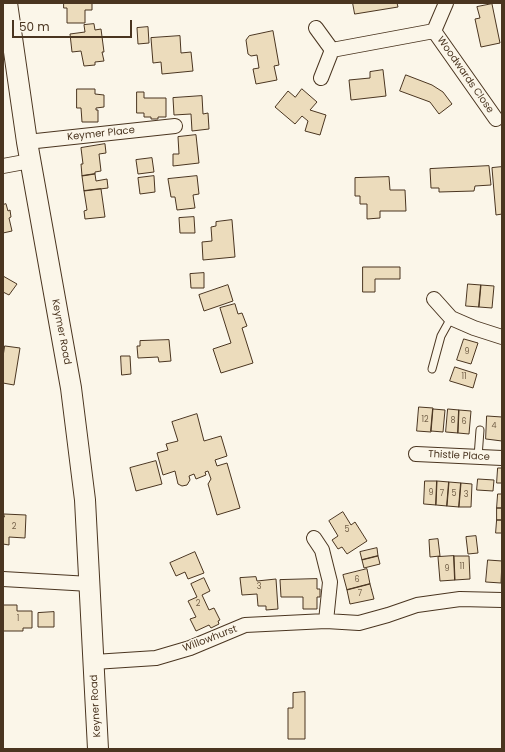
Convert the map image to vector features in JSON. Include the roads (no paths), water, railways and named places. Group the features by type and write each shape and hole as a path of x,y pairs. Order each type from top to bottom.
{"street":[{"name":"Keymer Road","path":"7,3 30,161 71,388 85,500 94,662"},
{"name":"Woodwards Close","path":"434,31 446,3"},
{"path":"316,28 332,50 321,78"},
{"name":"Woodwards Close","path":"332,50 434,31"},
{"name":"Woodwards Close","path":"434,31 496,119"},
{"name":"Keymer Place","path":"27,142 175,126"},
{"path":"3,166 30,161"},
{"path":"434,299 450,318 502,337"},
{"name":"Thistle Place","path":"416,454 502,458"},
{"path":"314,538 322,550 330,582 326,622"},
{"path":"3,579 90,584"},
{"name":"Willowhurst","path":"94,662 156,658 190,648 245,625 326,622 359,623 417,605 460,599 502,600"},
{"name":"Keyner Road","path":"94,662 98,749"}],"lane":[{"path":"432,369 441,336 450,318"},
{"path":"478,457 480,430"}]}
